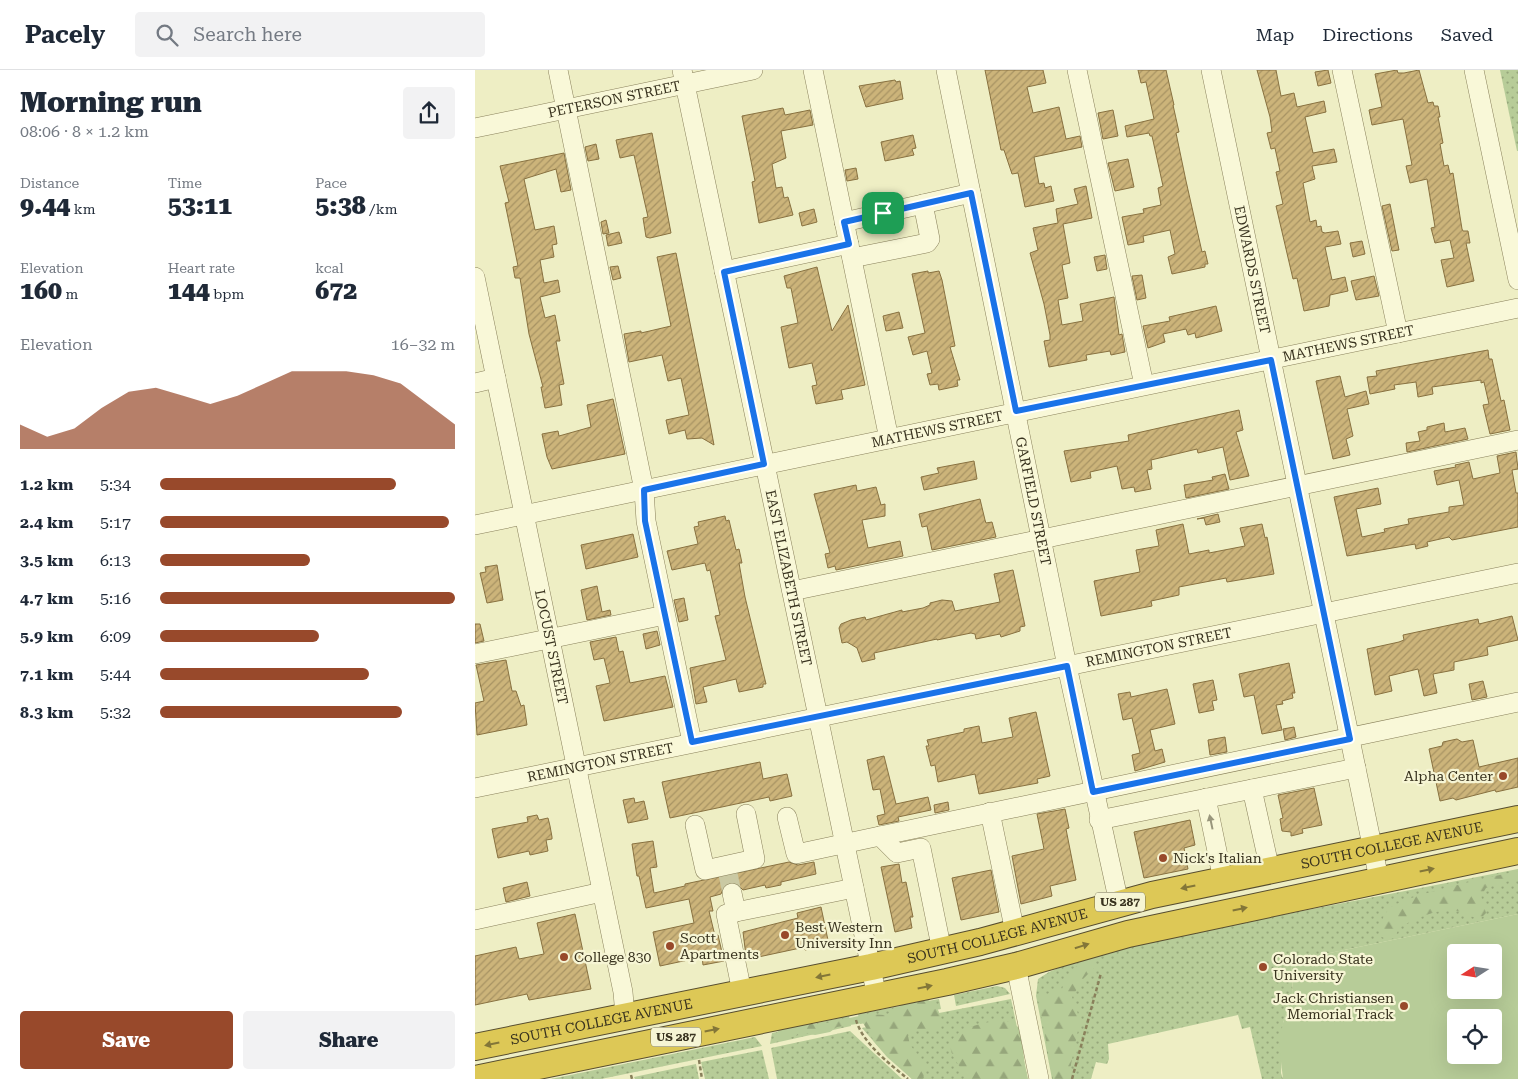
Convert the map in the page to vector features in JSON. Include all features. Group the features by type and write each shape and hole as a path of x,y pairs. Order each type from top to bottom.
{"highway":[{"name":"SOUTH COLLEGE AVENUE","path":"475,1047 871,967 943,951 1119,903 1518,819"},
{"name":"US 287","path":"475,1079 877,997 1016,966 1128,934 1379,879 1518,851"},
{"path":"544,1064 598,1042 615,1032 625,1016"}],"street":[{"path":"558,70 644,490 645,521 692,742"},
{"name":"PETERSON STREET","path":"475,128 567,109 683,77 753,70"},
{"path":"813,70 889,439"},
{"name":"GARFIELD STREET","path":"946,70 1093,792 1119,903"},
{"path":"1077,70 1144,385"},
{"name":"EDWARDS STREET","path":"1211,70 1379,879"},
{"path":"1341,70 1398,333"},
{"path":"1474,70 1518,280"},
{"name":"EAST ELIZABETH STREET","path":"683,77 877,997"},
{"path":"844,222 971,193"},
{"path":"724,272 850,251 927,243 930,239 923,204"},
{"name":"LOCUST STREET","path":"475,277 623,992 625,1016"},
{"name":"MATHEWS STREET","path":"475,524 1518,308"},
{"path":"475,383 496,378"},
{"path":"792,591 1518,440"},
{"name":"REMINGTON STREET","path":"475,788 1518,572"},
{"path":"475,654 665,615"},
{"path":"787,817 795,854 990,812 1350,739 1518,702"},
{"path":"1099,820 1356,768"},
{"path":"1253,789 1270,870"},
{"path":"1206,798 1223,880"},
{"path":"990,812 1015,932"},
{"path":"695,825 705,870 727,870 755,859 745,814"},
{"path":"880,836 897,853 921,848 943,951"},
{"path":"742,992 726,914 855,888"},
{"path":"475,920 602,892"},
{"path":"731,893 735,912"},
{"path":"1016,966 1039,1079"}],"path":[{"path":"1071,1079 1101,973"},
{"path":"853,1012 860,1032 909,1079"},
{"path":"699,1060 703,1079"},
{"path":"631,1075 632,1079"}],"green space":[{"path":"1500,70 1518,70 1518,151 1517,151"},
{"path":"1518,869 1518,914 1291,961 1293,994 1283,1023 1281,1073 1283,1079 1262,1079 1250,1027 1242,1029 1238,1015 1108,1044 1109,1059 1107,1064 1096,1062 1091,1079 1052,1079 1036,996 1038,979 1049,972 1102,950"},
{"path":"1518,871 1518,878 1486,888 1481,896 1486,913 1481,918 1472,917 1458,911 1444,910 1428,914 1400,927 1394,938 1386,939 1380,936 1383,917 1390,908 1399,903 1451,886"},
{"name":"Jack Christiansen Memorial Track","path":"1518,914 1518,1079 1283,1079 1279,1044 1283,1023 1293,994 1291,961"},
{"path":"1094,958 1094,968 1083,979 1072,997 1080,1020 1068,1079 1053,1079 1038,997 1062,989 1077,965"},
{"path":"997,986 1005,988 1010,994 956,1006 954,995"},
{"path":"922,997 932,1002 938,1009 941,1018 940,1029 914,1030 908,1036 910,1045 926,1065 923,1079 912,1079 876,1044 863,1023 837,1027 830,1032 815,1035 805,1033 779,1041 775,1035 780,1029 802,1024 822,1024 868,1014 884,1015 896,1011 904,1002"},
{"path":"939,999 941,1009 860,1024 858,1014"},
{"path":"1011,999 1028,1079 912,1079 887,1057 862,1028"},
{"path":"849,1016 851,1026 770,1044 772,1033"},
{"path":"1001,1020 1011,1022 1021,1029 1026,1079 967,1079 953,1056 951,1047 953,1039 966,1029"},
{"path":"850,1031 902,1079 777,1079 771,1048"},
{"path":"755,1037 762,1046 601,1079 551,1079"},
{"path":"762,1050 769,1079 705,1079 701,1062"},
{"path":"696,1064 699,1079 635,1079 634,1077"}],"building":[{"path":"985,70 1043,70 1046,83 1027,87 1033,113 1059,107 1066,139 1080,136 1082,147 1034,157 1039,184 1044,183 1045,188 1051,186 1054,201 1025,207 1018,173 1012,174 1004,150 1001,150"},
{"path":"1138,70 1166,70 1179,132 1176,133 1186,181 1202,252 1205,251 1208,264 1205,264 1205,267 1172,274 1168,257 1175,254 1170,230 1143,236 1144,242 1128,245 1122,217 1144,213 1143,209 1161,205 1158,188 1163,186 1152,136 1149,133 1127,137 1125,126 1154,119 1146,82 1141,83"},
{"path":"1257,70 1276,70 1281,96 1294,93 1297,107 1324,101 1326,112 1305,117 1313,153 1334,149 1337,162 1312,166 1315,179 1303,183 1310,222 1316,220 1317,227 1321,226 1322,232 1325,233 1338,231 1341,244 1325,247 1332,280 1345,277 1348,291 1330,295 1329,306 1304,311 1297,278 1293,279 1276,206 1283,204 1276,172 1280,171 1275,148 1271,149 1267,133 1272,132 1270,117"},
{"path":"1328,70 1331,83 1318,86 1315,72"},
{"path":"1397,70 1398,73 1404,73 1419,70 1428,103 1433,102 1434,106 1438,106 1443,143 1440,144 1444,166 1448,165 1450,174 1453,173 1462,229 1463,231 1468,231 1470,243 1466,243 1474,281 1447,287 1441,260 1454,258 1450,240 1435,243 1431,228 1435,227 1427,179 1410,183 1406,166 1412,165 1403,119 1372,125 1369,110 1382,107 1375,74"},
{"path":"895,80 896,82 900,81 903,99 866,107 859,86"},
{"path":"783,108 785,115 810,110 813,125 781,131 786,158 772,164 776,188 782,187 784,198 788,197 793,215 759,223 752,182 755,181 742,116"},
{"path":"1113,110 1118,136 1103,139 1098,113"},
{"path":"652,133 671,233 650,238 646,237 643,218 648,217 634,155 620,158 616,140"},
{"path":"913,135 916,148 912,149 914,155 885,161 881,142"},
{"path":"596,144 599,159 588,161 585,147"},
{"path":"564,153 571,190 561,192 556,169 524,179 535,230 554,226 557,244 552,245 554,257 540,260 544,283 558,280 560,292 540,297 545,318 555,315 560,341 556,341 564,384 559,385 562,405 545,408 541,387 543,387 529,334 520,278 515,278 513,267 518,266 505,203 509,202 500,166"},
{"path":"1128,159 1134,187 1115,191 1108,163"},
{"path":"856,168 858,179 847,181 845,170"},
{"path":"1086,186 1092,218 1063,224 1070,263 1062,265 1068,298 1058,300 1062,325 1083,321 1080,304 1114,297 1119,335 1122,334 1125,352 1111,355 1110,351 1086,355 1087,360 1049,367 1044,341 1050,340 1050,335 1044,304 1030,253 1038,250 1033,228 1058,223 1056,209 1078,204 1074,189"},
{"path":"1390,204 1399,250 1392,251 1382,206"},
{"path":"814,209 817,222 802,226 799,213"},
{"path":"606,220 609,233 603,234 601,222"},
{"path":"619,232 622,243 608,246 606,235"},
{"path":"1362,241 1365,254 1353,257 1350,243"},
{"path":"676,253 714,445 702,438 687,439 685,430 669,434 666,420 689,415 681,378 668,381 662,355 629,362 624,334 641,331 641,333 671,326 657,257"},
{"path":"1105,255 1107,269 1097,271 1094,257"},
{"path":"618,266 621,278 613,280 610,267"},
{"path":"817,267 832,331 848,305 865,385 841,390 843,399 816,404 812,386 817,385 812,363 789,368 781,327 798,323 791,288 787,288 784,276"},
{"path":"928,271 928,273 939,271 942,280 955,346 950,347 960,380 957,380 958,386 939,390 938,384 930,385 927,374 932,373 927,351 913,355 908,337 925,333 912,274"},
{"path":"1142,275 1146,298 1137,300 1132,276"},
{"path":"1374,276 1379,296 1356,300 1351,281"},
{"path":"1216,306 1222,331 1196,338 1195,333 1188,335 1186,329 1163,334 1165,342 1148,348 1143,326 1170,321 1169,317"},
{"path":"899,312 903,328 886,331 883,316"},
{"path":"1488,350 1489,359 1492,359 1501,401 1504,400 1510,430 1490,434 1483,405 1489,404 1484,382 1481,383 1481,380 1432,387 1433,394 1418,397 1416,382 1394,385 1395,389 1370,394 1367,377 1377,376 1376,371"},
{"path":"1340,376 1345,397 1366,391 1369,404 1347,409 1353,436 1346,439 1350,455 1333,459 1316,381"},
{"path":"613,399 625,454 552,469 547,457 542,434 558,431 559,436 591,427 587,405"},
{"path":"1239,410 1243,430 1236,432 1249,476 1230,480 1223,447 1198,453 1197,449 1151,460 1152,469 1147,470 1151,489 1135,492 1134,487 1122,489 1117,466 1090,472 1091,478 1071,482 1064,451 1129,441 1128,435"},
{"path":"1444,423 1445,432 1465,428 1468,439 1407,452 1406,443 1420,441 1418,432 1427,430 1427,427"},
{"path":"1516,452 1518,469 1512,470 1516,493 1518,493 1518,527 1452,540 1449,537 1427,542 1428,546 1416,549 1415,544 1347,556 1334,497 1378,488 1381,504 1356,509 1362,537 1385,532 1384,529 1409,524 1408,519 1449,512 1449,507 1464,505 1459,480 1437,485 1434,471 1456,467 1455,465 1469,462 1473,479 1500,473 1497,456"},
{"path":"974,461 977,479 924,490 921,477 939,473 937,468"},
{"path":"1225,474 1229,489 1186,498 1184,485 1213,480 1212,477"},
{"path":"856,485 857,491 876,487 881,505 885,504 885,516 862,520 868,548 900,541 903,556 836,570 835,566 828,568 825,554 830,553 814,494"},
{"path":"980,499 986,523 992,522 996,537 932,550 927,526 922,527 919,514"},
{"path":"1218,514 1220,522 1206,525 1204,518 1197,519"},
{"path":"725,516 726,521 729,520 736,550 739,549 742,563 739,563 745,597 766,684 763,684 763,687 739,692 736,679 703,687 707,702 696,704 690,668 726,660 715,616 720,615 710,570 707,571 705,563 672,570 667,551 698,544 694,527 699,526 698,522"},
{"path":"1183,524 1189,554 1209,550 1209,553 1245,546 1240,528 1262,524 1265,538 1267,537 1274,574 1227,582 1226,578 1179,587 1179,595 1151,601 1152,606 1101,616 1094,581 1140,572 1136,550 1159,546 1156,530"},
{"path":"633,534 638,557 586,569 581,545"},
{"path":"497,565 503,600 487,603 480,573 486,572 485,567"},
{"path":"1013,570 1025,626 1020,627 1020,631 1001,637 1000,634 976,639 975,634 971,633 937,639 874,653 875,659 862,662 857,648 847,642 842,643 839,628 841,624 851,620 865,617 866,620 902,610 902,612 923,608 930,605 930,603 942,600 952,601 955,611 1000,602 994,574"},
{"path":"597,586 602,612 610,610 611,615 587,620 581,590"},
{"path":"684,598 688,620 679,622 674,600"},
{"path":"1512,616 1518,640 1487,647 1488,655 1454,662 1454,670 1433,674 1437,693 1424,696 1418,669 1389,676 1392,691 1375,695 1367,649 1399,642 1404,640 1403,635 1478,619 1479,624"},
{"path":"475,624 480,624 484,641 475,643"},
{"path":"657,631 660,645 646,649 643,634"},
{"path":"616,637 619,652 623,651 630,683 665,676 673,707 604,721 596,686 610,683 604,658 594,660 590,642"},
{"path":"506,660 512,691 516,691 521,706 524,705 527,725 477,735 475,703 484,701 476,665"},
{"path":"1289,663 1295,693 1292,693 1293,698 1282,701 1283,704 1276,705 1282,730 1262,734 1254,695 1244,697 1239,674"},
{"path":"1213,680 1217,700 1212,701 1214,710 1199,713 1193,684"},
{"path":"1483,681 1487,697 1472,700 1469,684"},
{"path":"1167,689 1175,724 1150,730 1155,751 1162,749 1165,762 1135,771 1132,755 1140,753 1132,718 1123,720 1118,694 1130,692 1131,697"},
{"path":"1036,712 1050,776 1037,779 1038,783 979,794 975,774 938,782 935,765 931,766 926,746 929,746 927,740 964,732 964,729 979,726 982,743 1013,737 1009,718"},
{"path":"1294,727 1296,737 1285,740 1283,729"},
{"path":"1225,737 1227,752 1210,755 1208,740"},
{"path":"1457,739 1462,742 1473,740 1479,767 1518,758 1518,787 1496,792 1495,790 1456,800 1453,798 1440,801 1429,749 1442,746 1443,742"},
{"path":"884,756 896,804 928,797 931,810 898,817 899,821 879,825 877,816 885,814 880,789 873,790 867,760"},
{"path":"760,762 763,779 787,774 792,796 770,801 769,797 670,818 662,782"},
{"path":"1314,788 1322,825 1302,829 1303,833 1291,836 1291,832 1282,831 1280,819 1283,818 1278,795"},
{"path":"634,798 635,803 644,801 648,819 628,823 623,800"},
{"path":"948,802 949,810 935,813 934,805"},
{"path":"1065,809 1069,828 1066,829 1076,880 1050,886 1052,896 1021,904 1012,856 1044,849 1037,814"},
{"path":"537,815 539,820 548,818 552,839 546,840 548,851 530,855 529,851 498,858 492,829 528,822 527,817"},
{"name":"Nick's Italian","path":"1190,820 1195,845 1184,848 1188,869 1144,878 1134,832"},
{"path":"653,841 657,867 650,868 654,893 685,886 685,884 789,862 798,865 814,862 816,874 781,882 781,885 766,888 765,885 743,890 735,882 725,884 721,894 710,897 713,911 709,911 715,936 718,935 724,961 703,965 702,957 660,966 653,932 694,923 689,899 646,908 639,876 637,876 632,844"},
{"path":"899,864 902,883 906,882 913,917 910,917 912,928 895,932 881,867"},
{"path":"991,870 999,912 961,920 952,878"},
{"path":"527,882 530,896 506,902 503,888"},
{"name":"Best Western University Inn","path":"821,907 829,945 805,950 805,947 749,959 746,956 743,932 798,918 797,913"},
{"name":"College 830","path":"575,914 591,989 529,1000 527,994 475,1005 475,956 516,947 519,959 544,954 537,923"}],"tunnel":[{"path":"728,874 732,893"}],"place":[{"name":"Alpha Center","path":"1503,776"},
{"name":"Nick's Italian","path":"1163,858"},
{"name":"Best Western University Inn","path":"785,935"},
{"name":"Scott Apartments","path":"670,946"},
{"name":"College 830","path":"564,957"},
{"name":"Colorado State University","path":"1263,967"},
{"name":"Jack Christiansen Memorial Track","path":"1404,1006"}],"route":[{"path":"971,193 1016,411 1271,360 1350,739 1093,792 1067,666 692,742 645,521 644,490 764,464 724,272 849,244 844,222 883,213 971,193"}]}
